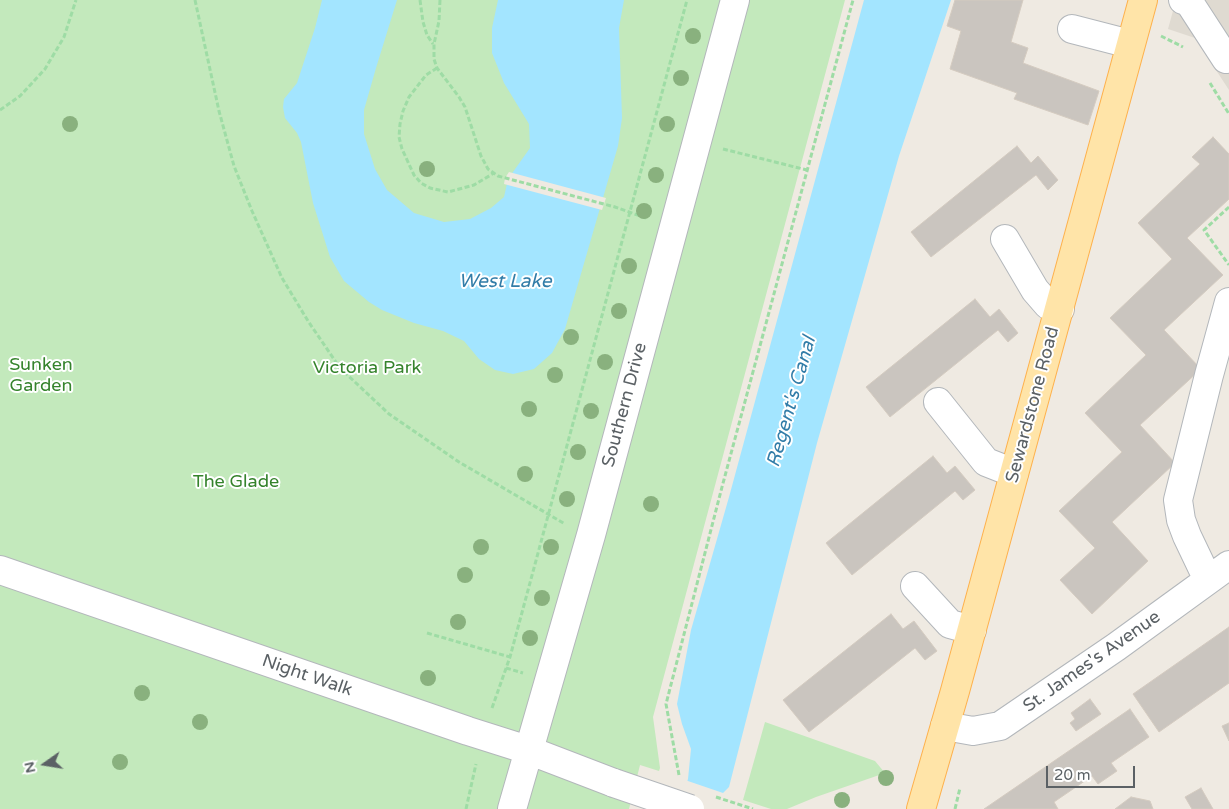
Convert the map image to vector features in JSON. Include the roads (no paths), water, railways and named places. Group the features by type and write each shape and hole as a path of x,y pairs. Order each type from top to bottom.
{"main road":[{"name":"Sewardstone Road","path":"921,809 972,630 1143,0"}],"street":[{"name":"Southern Drive","path":"512,809 591,534 735,0"},
{"path":"1183,0 1189,2 1226,59"},
{"path":"1072,29 1132,36"},
{"path":"1005,239 1035,290 1048,305 1060,309"},
{"path":"1219,572 1187,536 1181,520 1178,500 1219,376 1229,302"},
{"path":"938,402 986,462 1014,473"},
{"name":"Night Walk","path":"0,570 528,750 614,783 690,809"},
{"name":"St. James's Avenue","path":"945,726 973,731 1000,726 1116,647 1219,572"},
{"path":"915,586 950,624 972,630"}],"water":[{"name":"West Lake","path":"322,0 397,0 364,110 364,134 375,169 387,190 414,213 444,222 470,219 491,208 504,197 508,179 530,148 529,124 504,83 492,53 492,28 498,0 624,0 619,28 622,118 618,146 565,329 552,353 534,369 513,374 495,370 479,359 464,341 443,331 414,323 382,310 369,302 344,281 330,257 313,203 301,142 297,133 285,118 283,107 284,99 297,83"},
{"name":"Regent's Canal","path":"864,0 951,0 899,156 817,443 729,787 723,793 678,809 688,779 691,749 677,704 691,630"}],"park label":[{"name":"Victoria Park","path":"367,368"},
{"name":"Sunken Garden","path":"41,375"},
{"name":"The Glade","path":"236,482"}]}
